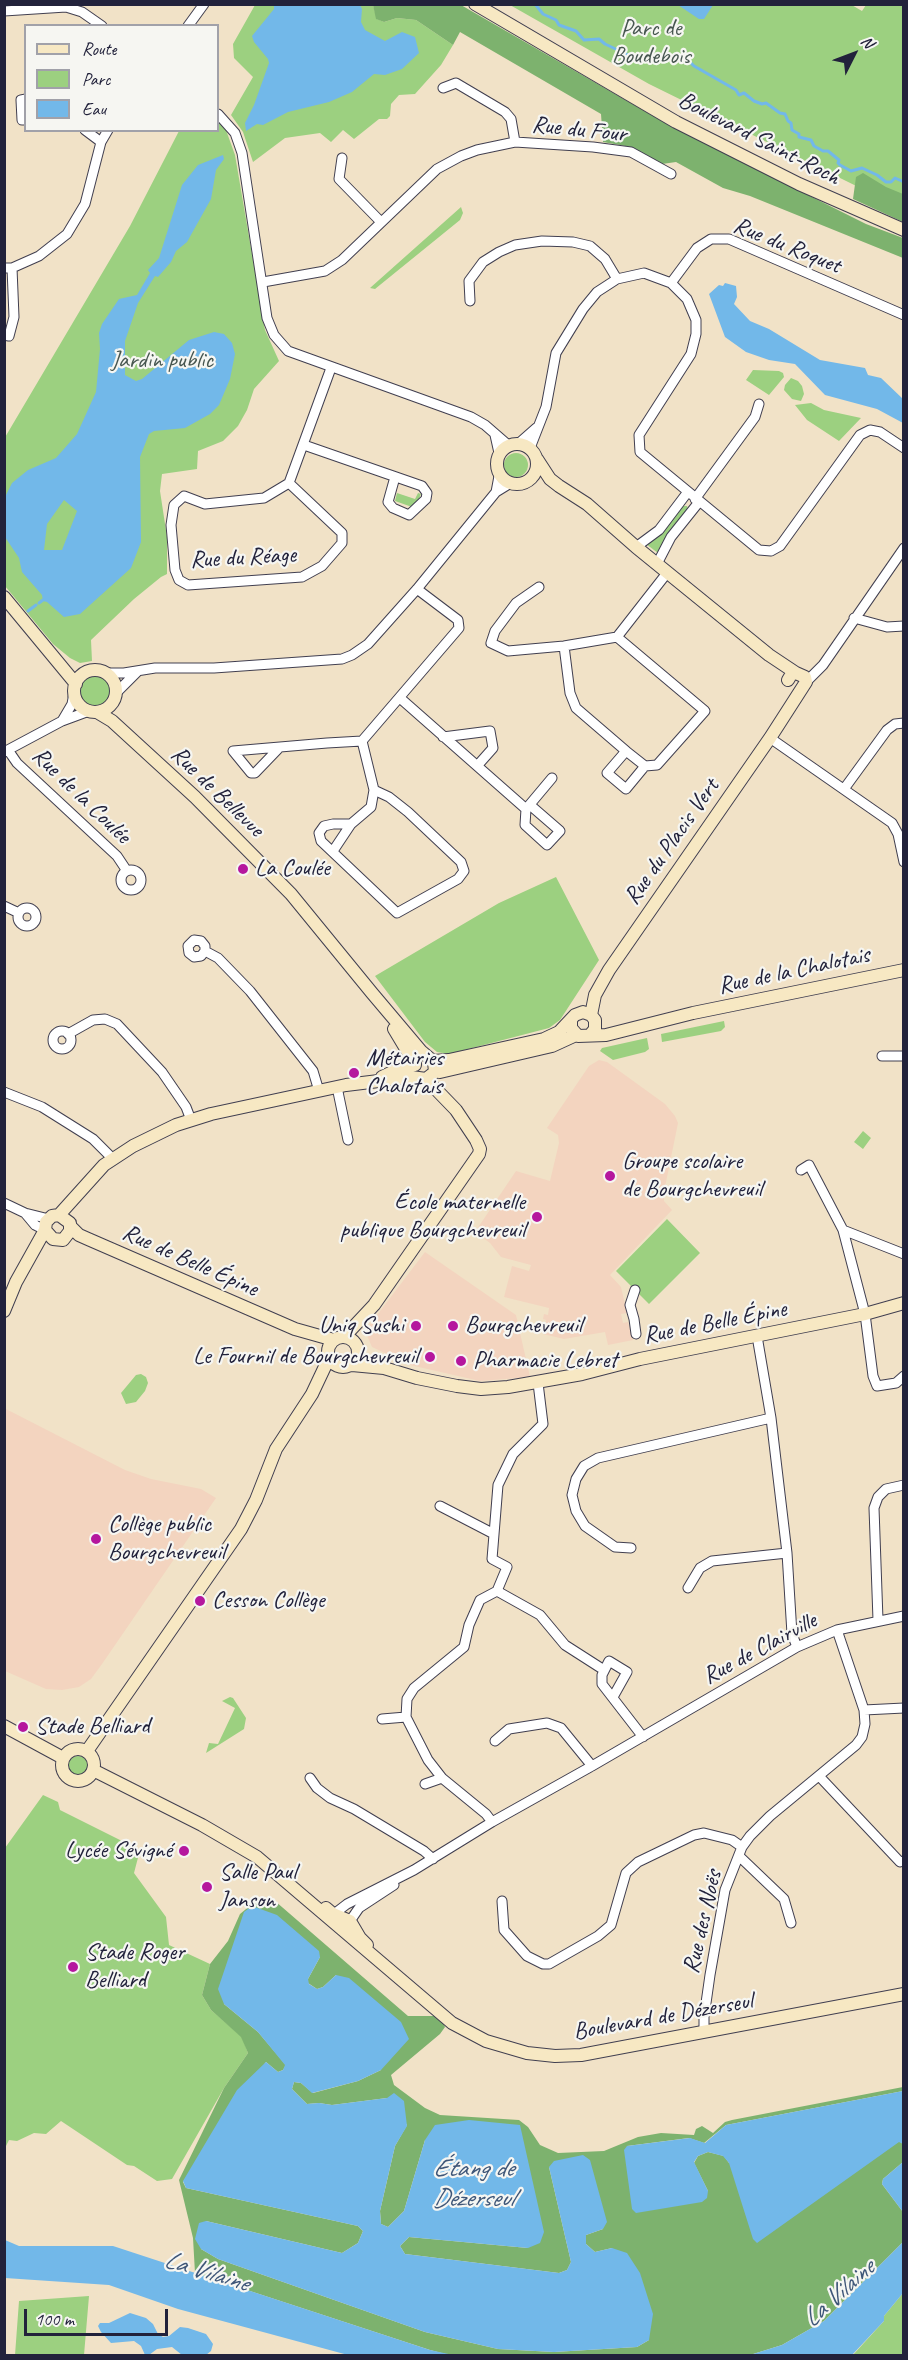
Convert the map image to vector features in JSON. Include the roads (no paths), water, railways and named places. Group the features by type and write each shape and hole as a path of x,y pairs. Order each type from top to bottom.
{"street":[{"path":"189,24 204,4"},
{"name":"Boulevard Saint-Roch","path":"475,4 676,122 808,188 903,230"},
{"path":"4,11 66,7 82,12 99,24"},
{"name":"Rue du Four","path":"443,88 456,83 505,112 510,119 514,142"},
{"path":"24,99 21,100 22,120 24,120"},
{"path":"219,115 235,134 242,153 267,318 274,335 288,351 471,417 485,425 495,435 519,450 559,486 587,504 667,573 770,654 797,681 823,665 903,548"},
{"path":"88,132 101,142"},
{"path":"4,335 9,336 8,268 39,256 67,234 85,204 101,142 107,132"},
{"name":"Rue du Four","path":"263,282 325,271 342,260 380,221 443,165 477,150 514,142 593,147 631,152 671,174"},
{"path":"342,158 339,179 380,221"},
{"name":"Rue du Roquet","path":"671,283 697,249 711,239 729,239 903,315"},
{"path":"470,301 469,281 483,262 515,245 542,241 573,242 590,246 605,259 617,279"},
{"path":"504,480 496,462 519,450 539,424 550,392 556,353 583,309 597,292 617,279 644,273 671,283 687,299 696,320 696,334 691,354 639,435 640,452 759,550 771,551 780,546 860,435 870,430 880,432 903,448"},
{"path":"289,483 331,368"},
{"path":"657,564 694,498 755,417 759,404"},
{"path":"304,445 422,486 427,493 426,499 409,515 393,508 388,502 395,477"},
{"path":"504,480 522,484 530,480 537,470 519,450"},
{"path":"78,683 95,670 106,673 155,668 214,668 342,659 361,650 417,589 504,480"},
{"path":"530,480 559,486"},
{"name":"Rue du Réage","path":"289,483 342,533 342,543 322,566 302,577 188,585 179,580 175,570 171,525 174,505 184,496 205,504 264,498 289,483"},
{"path":"636,547 659,530 694,498"},
{"path":"540,587 516,603 495,631 491,643 508,651 617,638 667,573"},
{"path":"280,747 255,773 251,773 233,751 280,747 362,741 400,698 459,628 458,620 417,589"},
{"path":"4,597 53,657 78,683 79,704 93,711 105,710 127,680 139,671"},
{"path":"854,618 887,627 903,626"},
{"path":"564,646 570,693 576,708 585,718 645,766 657,765 705,711 617,638"},
{"path":"106,673 115,683 115,697"},
{"name":"Rue du Placis Vert","path":"593,1018 595,995 609,970 770,738 786,713 797,681"},
{"name":"Rue de la Coulée","path":"62,721 72,704 78,683"},
{"name":"Rue de Bellevue","path":"115,697 117,717 125,733"},
{"path":"400,698 477,766 528,807 552,778"},
{"name":"Rue de la Coulée","path":"93,711 62,721 6,751 17,764 117,856 127,871"},
{"name":"Rue de Bellevue","path":"93,711 125,733 195,796 291,894 372,993 425,1068 444,1083 456,1110 476,1140 480,1149 479,1154 374,1305"},
{"path":"844,789 887,730 895,724 903,723"},
{"path":"443,736 490,731 493,748 477,766"},
{"path":"770,738 892,824 898,834 903,862"},
{"path":"333,851 351,824 371,807 374,790 362,741"},
{"path":"626,751 607,773 626,789 645,766"},
{"path":"351,824 324,826 319,833 321,842 397,914 458,879 464,870 461,862 408,812 389,797 374,790"},
{"path":"4,906 19,913"},
{"path":"205,951 218,958 250,991 313,1071 319,1091"},
{"name":"Rue du Placis Vert","path":"574,1017 584,999 609,970"},
{"name":"Rue de la Chalotais","path":"593,1018 607,1025 617,1025 693,1013 903,970"},
{"path":"4,1311 15,1282 27,1261 58,1225 92,1176 142,1140 191,1120 378,1080 449,1060 540,1041 554,1035 574,1017 586,1012 593,1018 595,1029 590,1035 583,1037 576,1035 571,1028 574,1017"},
{"name":"Rue de la Chalotais","path":"590,1035 619,1032 693,1013"},
{"path":"68,1034 93,1020 105,1019 117,1024 162,1072 186,1107 191,1120"},
{"path":"425,1068 441,1072 552,1046 576,1035"},
{"path":"882,1056 903,1056"},
{"path":"337,1087 348,1140"},
{"path":"4,1092 30,1100 42,1107 93,1139 113,1159"},
{"path":"801,1170 809,1166 843,1230 865,1314 873,1376 877,1386 896,1383 903,1376"},
{"path":"4,1203 25,1213 35,1225 58,1225"},
{"name":"Rue de Belle Épine","path":"58,1225 295,1329 339,1338"},
{"path":"843,1230 903,1254"},
{"path":"635,1290 630,1305 636,1334"},
{"name":"Rue de Belle Épine","path":"346,1366 384,1368 417,1378 471,1388 508,1387 538,1383 640,1359 865,1314 903,1304"},
{"path":"87,1751 241,1529 256,1500 276,1449 312,1394 328,1356 329,1348 374,1305"},
{"path":"312,1394 357,1359 358,1346 374,1305"},
{"name":"Rue de Belle Épine","path":"295,1329 328,1356"},
{"path":"757,1336 771,1418 787,1553 792,1634 797,1647"},
{"path":"339,1338 351,1339 358,1346"},
{"name":"Rue de Belle Épine","path":"358,1346 384,1368"},
{"path":"328,1356 333,1364 346,1366"},
{"path":"492,1822 486,1814 441,1778 428,1760 406,1716 406,1699 414,1688 464,1647 469,1625 480,1600 497,1591 507,1568 492,1559 498,1485 513,1454 543,1424 538,1383"},
{"path":"631,1548 615,1547 585,1526 576,1511 572,1495 576,1479 584,1466 598,1458 771,1418"},
{"path":"878,1620 874,1508 878,1497 886,1489 903,1485"},
{"path":"440,1506 494,1534"},
{"path":"688,1588 700,1568 712,1561 787,1553"},
{"path":"497,1591 540,1615 565,1645 604,1670"},
{"name":"Rue de Clairville","path":"330,1917 347,1904 414,1870 492,1822 592,1767 797,1647 837,1630 903,1616"},
{"name":"Rue des Noës","path":"704,2032 710,1974 725,1890 741,1852 750,1836 770,1816 856,1746 862,1737 865,1724 864,1710 837,1630"},
{"path":"613,1697 627,1672 609,1661 604,1670 602,1684 643,1737"},
{"path":"864,1710 903,1708"},
{"path":"382,1719 406,1716"},
{"path":"495,1741 509,1729 547,1723 561,1728 592,1767"},
{"path":"4,1726 63,1758"},
{"path":"72,1750 87,1751 94,1761 93,1770 85,1779 75,1780 65,1774 63,1758 72,1750"},
{"name":"Boulevard de Dézerseul","path":"93,1770 202,1825 257,1857 452,2023 486,2041 527,2053 555,2056 581,2055 903,1994"},
{"path":"819,1776 900,1862 903,1861"},
{"path":"310,1778 317,1788 330,1798 354,1809 424,1851 433,1859"},
{"path":"425,1784 441,1778"},
{"name":"Rue des Noës","path":"501,1901 504,1930 527,1956 543,1964 549,1964 598,1936 610,1925 626,1873 638,1862 694,1835 704,1833 732,1840 784,1899 790,1923"},
{"name":"Rue de Clairville","path":"350,1921 360,1908 414,1870"},
{"name":"Boulevard de Dézerseul","path":"330,1917 350,1921 360,1938 437,2012"}],"water":[{"path":"274,5 360,5 361,22 365,30 385,41 402,32 415,37 419,53 402,69 385,75 374,74 352,92 329,102 288,112 263,125 257,124 246,131 245,123 269,63 252,36 274,9"},
{"path":"678,5 713,5 704,19 699,19"},
{"path":"223,155 224,159 216,170 211,199 187,242 176,251 171,262 158,277 155,276 138,303 125,341 125,375 136,381 142,379 189,340 214,332 224,334 232,343 235,354 230,379 219,405 210,414 185,428 154,431 149,434 140,457 141,542 131,568 80,614 64,617 43,601 42,595 22,572 19,558 5,537 5,497 12,483 28,470 56,458 77,434 96,392 100,349 99,333 102,324 119,299 137,295 150,273 148,270 159,258 182,185 198,165","holes":["64,500 77,511 62,550 44,550 47,524"]},
{"path":"725,283 736,286 737,297 734,304 750,321 769,329 820,360 865,368 868,375 881,378 903,399 903,423 877,409 825,395 795,364 769,360 746,352 725,337 709,294"},
{"name":"Étang de Dézerseul","path":"252,1906 277,1915 319,1951 320,1957 308,1979 309,1984 317,1989 323,1987 336,1975 349,1978 401,2022 409,2039 381,2070 358,2081 312,2093 301,2083 294,2082 292,2089 307,2104 332,2105 387,2098 394,2093 404,2101 407,2126 395,2146 380,2211 381,2224 388,2227 404,2211 425,2140 435,2125 469,2120 520,2125 544,2232 540,2243 528,2248 409,2237 400,2246 405,2254 559,2273 567,2270 571,2262 549,2167 554,2161 583,2155 590,2160 607,2222 603,2229 586,2235 586,2244 595,2252 612,2248 627,2253 640,2273 653,2314 649,2340 637,2347 554,2352 498,2349 425,2332 218,2259 201,2249 195,2239 199,2223 206,2221 342,2253 358,2243 363,2231 358,2226 186,2188 183,2181 237,2090 266,2062 278,2072 283,2070 285,2065 258,2032 224,2004 218,1989 244,1912"},
{"path":"903,2091 903,2144 899,2142 757,2243 753,2239 729,2163 723,2156 708,2152 698,2156 694,2162 708,2191 707,2198 702,2202 636,2213 632,2209 624,2150 627,2146 690,2138 705,2143 726,2125"},
{"path":"903,2162 903,2212 882,2184 883,2179"},
{"path":"5,2240 19,2246 113,2246 430,2350 453,2355 348,2355 178,2309 109,2285 5,2278"},
{"name":"La Vilaine","path":"903,2242 903,2293 884,2316 884,2321 852,2355 750,2355 782,2345 824,2321"},
{"path":"130,2313 146,2318 163,2337 169,2336 180,2327 206,2334 213,2344 211,2351 206,2355 182,2355 172,2347 157,2349 145,2355 141,2346 134,2341 111,2343 98,2326 100,2323 109,2323"}],"waterway":[{"path":"535,4 543,14 556,20 559,25 576,31 584,40 599,39 639,60 651,62 684,56 694,66 736,90 739,95 744,93 754,101 766,103 785,114 791,123 792,130 799,134 799,137 811,140 814,146 828,151 839,160 840,165 851,171 862,168 886,182 891,182 895,178 904,182"},
{"path":"39,603 43,600"},
{"path":"28,611 36,605"}],"place":[{"name":"La Coulée","path":"243,869"},
{"name":"Métairies Chalotais","path":"354,1073"},
{"name":"Groupe scolaire de Bourgchevreuil","path":"610,1176"},
{"name":"École maternelle publique Bourgchevreuil","path":"537,1217"},
{"name":"Uniq Sushi","path":"416,1326"},
{"name":"Bourgchevreuil","path":"453,1326"},
{"name":"Le Fournil de Bourgchevreuil","path":"430,1357"},
{"name":"Pharmacie Lebret","path":"461,1361"},
{"name":"Collège public Bourgchevreuil","path":"96,1539"},
{"name":"Cesson Collège","path":"200,1601"},
{"name":"Stade Belliard","path":"23,1727"},
{"name":"Lycée Sévigné","path":"184,1851"},
{"name":"Salle Paul Janson","path":"207,1887"},
{"name":"Stade Roger Belliard","path":"73,1967"}],"park label":[{"name":"Parc de Boudebois","path":"651,43"},
{"name":"Jardin public","path":"162,361"}]}
